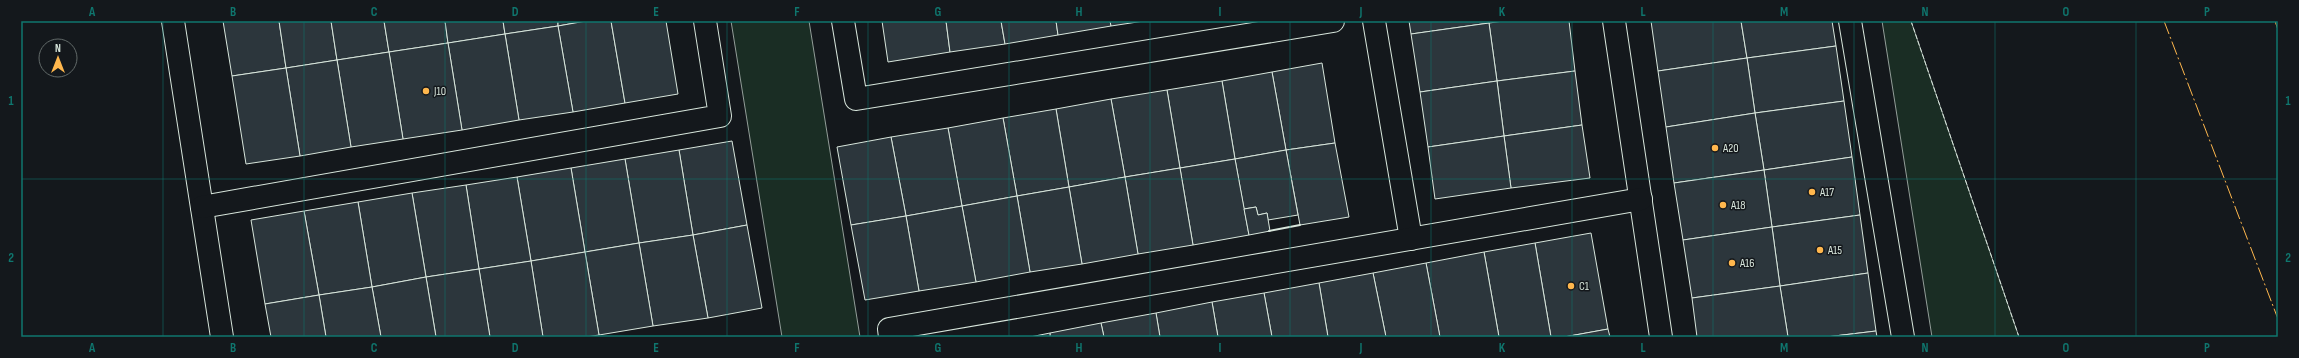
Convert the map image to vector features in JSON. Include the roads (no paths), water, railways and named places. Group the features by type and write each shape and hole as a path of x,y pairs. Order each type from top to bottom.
{"street":[{"path":"173,21 222,337"},
{"path":"202,207 720,116 705,21"},
{"path":"843,21 856,99 1333,21"},
{"path":"1374,21 1411,239"},
{"path":"1614,21 1661,337"},
{"path":"1850,21 1903,337"},
{"path":"890,337 889,329 1640,199"}],"place":[{"name":"J10","path":"426,91"},
{"name":"A20","path":"1715,148"},
{"name":"A17","path":"1812,192"},
{"name":"A18","path":"1723,205"},
{"name":"A15","path":"1820,250"},
{"name":"A16","path":"1732,263"},
{"name":"C1","path":"1571,286"}]}
